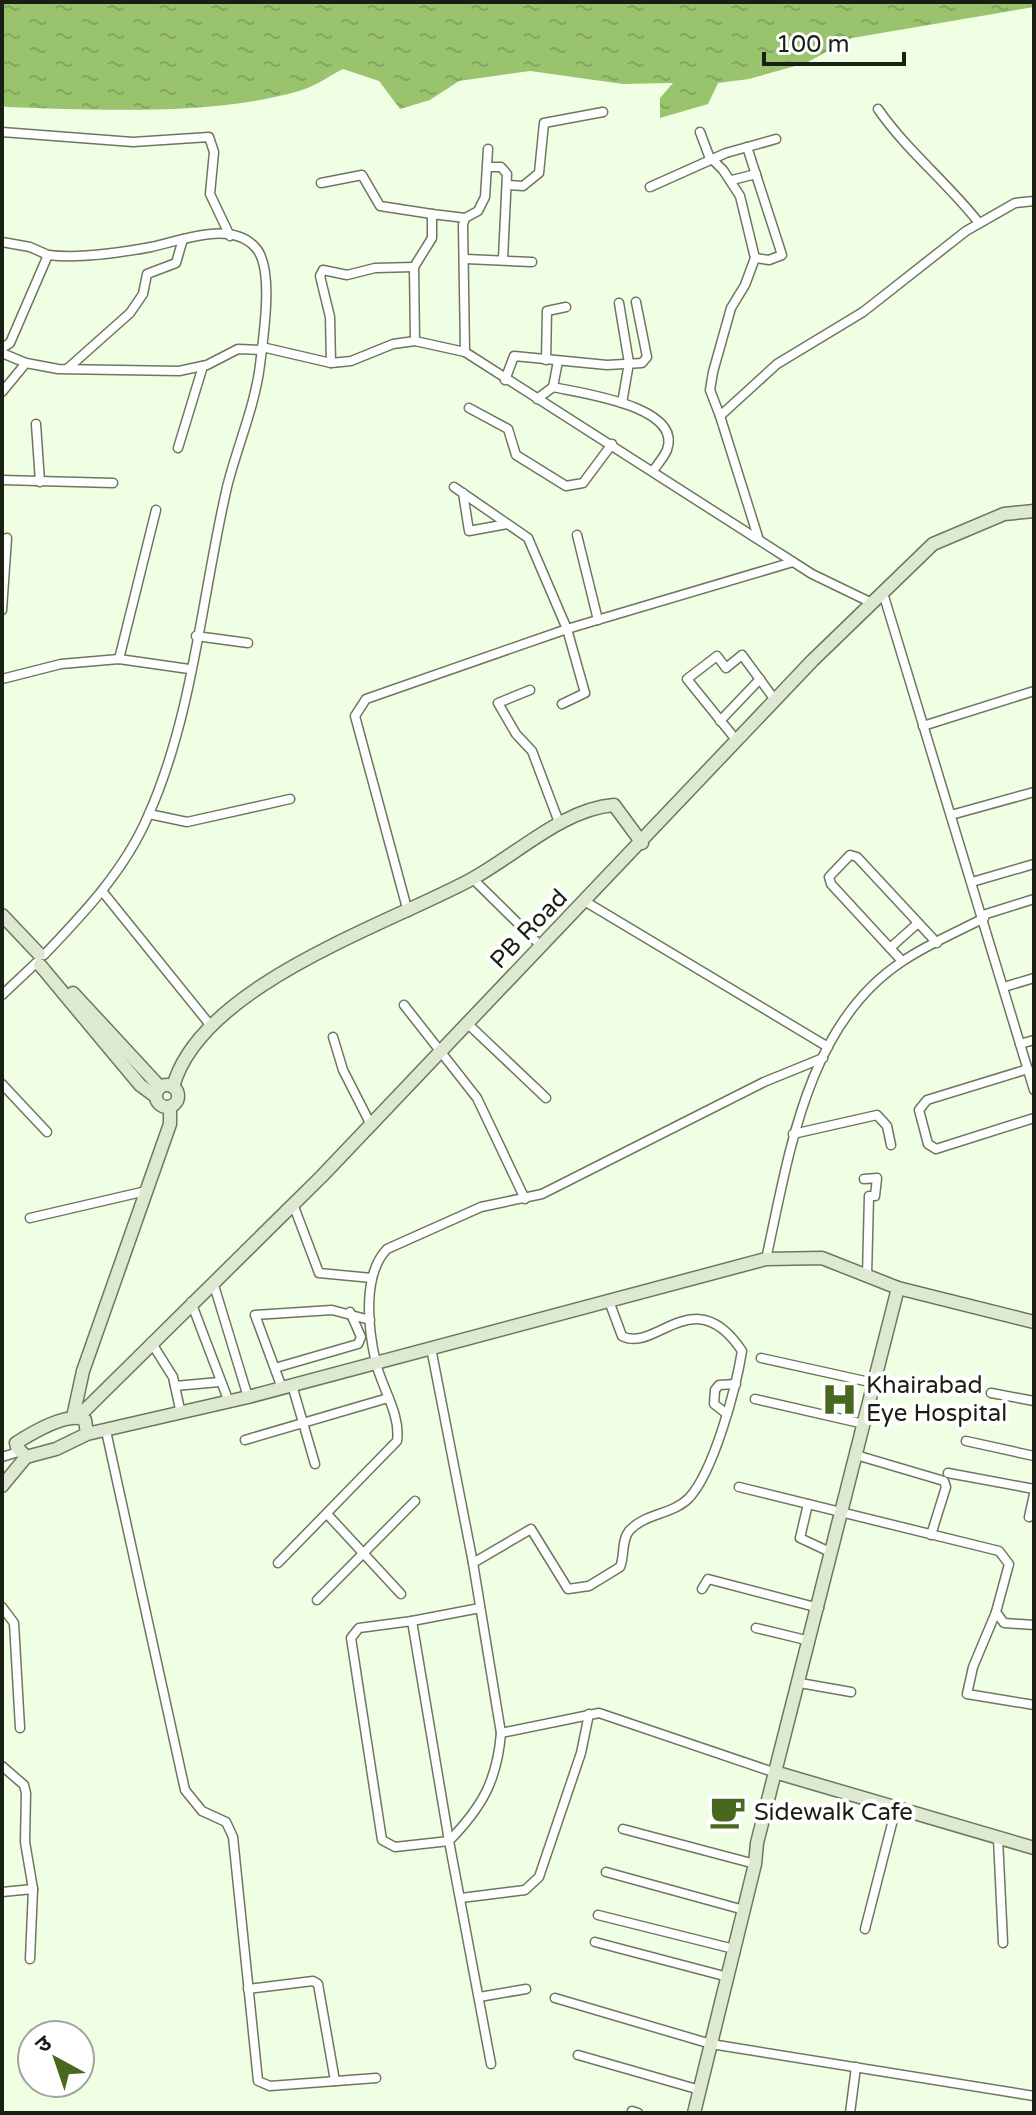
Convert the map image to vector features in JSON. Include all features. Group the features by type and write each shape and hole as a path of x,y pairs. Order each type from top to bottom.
{"street":[{"path":"878,109 896,133 958,196 979,223"},
{"path":"507,185 523,186 539,173 544,123 603,112"},
{"path":"2,132 133,142 209,137 214,152 210,194 230,236"},
{"path":"700,132 715,161 732,180 746,215 755,258 750,276 731,308 710,390 759,538"},
{"path":"650,187 715,161 726,153 776,139"},
{"path":"747,147 782,255 780,259 755,258"},
{"path":"321,183 362,175 380,206 465,218 482,205 488,149"},
{"path":"488,167 504,170 507,185 503,259"},
{"path":"732,180 756,174"},
{"path":"720,416 777,364 863,312 979,223 1015,203 1034,201"},
{"path":"415,341 414,267 432,238 432,214"},
{"path":"465,218 465,352"},
{"path":"2,242 30,247 48,255 137,249 183,239 230,236 252,244 263,261 266,279 262,348 169,766 149,814 123,863 102,891 40,959 2,995"},
{"path":"67,369 130,313 143,294 150,271 176,263 183,239"},
{"path":"48,255 10,343 2,350 26,363 67,369 179,371 203,366 231,350 262,348 331,363 351,361 393,344 415,341 465,352 793,562 872,603"},
{"path":"466,259 532,262"},
{"path":"331,363 330,317 320,276 323,270 347,275 375,268 414,267"},
{"path":"505,380 514,356 558,361 642,363 647,357 636,302"},
{"path":"619,303 629,363 622,403"},
{"path":"546,360 547,311 566,307"},
{"path":"537,399 553,387 558,361"},
{"path":"2,392 26,363"},
{"path":"178,448 203,366"},
{"path":"553,387 649,412 666,432 667,450 653,471"},
{"path":"469,408 508,429 516,455 566,486 583,483 612,444"},
{"path":"36,424 40,482"},
{"path":"2,480 113,483"},
{"path":"454,487 531,543 567,629 585,693 562,704"},
{"path":"463,493 468,528 472,533 507,524"},
{"path":"119,659 156,510"},
{"name":"PB Road","path":"76,1417 371,1125 775,700 933,544 1004,514 1034,511"},
{"path":"577,535 598,620"},
{"path":"2,610 7,538"},
{"path":"408,912 355,716 366,699 567,629 793,562"},
{"path":"883,593 984,916 1034,1090"},
{"path":"196,636 248,643"},
{"path":"737,741 687,679 717,656 726,668 742,655 775,700"},
{"path":"2,679 61,664 119,659 189,669"},
{"path":"720,721 760,679"},
{"path":"530,690 498,703 516,734 532,751 560,825"},
{"path":"923,726 1034,691"},
{"path":"951,815 1034,792"},
{"path":"149,814 187,822 290,799"},
{"path":"170,1107 160,1105 163,1090 211,1026 238,1003 304,960 473,879 560,825 595,809 614,805 642,843"},
{"path":"902,961 828,879 850,855 857,857 937,943"},
{"path":"972,882 1034,864"},
{"path":"473,879 542,947"},
{"path":"102,891 211,1026"},
{"path":"766,1259 793,1134 828,1047 857,1002 902,961 984,916 1034,899"},
{"path":"586,902 828,1047"},
{"path":"2,915 140,1085 178,1096 170,1107 170,1124 83,1371 76,1417"},
{"path":"890,948 918,923"},
{"path":"2,926 40,959"},
{"path":"1004,987 1034,978"},
{"path":"404,1005 477,1098 525,1199"},
{"path":"468,1024 546,1098"},
{"path":"333,1037 343,1070 371,1125"},
{"path":"1020,1044 1034,1040"},
{"path":"278,1563 397,1441 396,1423 376,1363 370,1320 372,1278 378,1259 387,1249 481,1207 542,1194 764,1082 823,1058"},
{"path":"1028,1069 927,1100 919,1110 928,1144 936,1149 1034,1118"},
{"path":"2,1084 47,1132"},
{"path":"793,1134 877,1115 887,1126 891,1145"},
{"path":"864,1179 877,1178 875,1196 869,1196 867,1276"},
{"path":"30,1218 146,1191"},
{"path":"293,1204 319,1273 372,1278"},
{"path":"2,1441 20,1451 56,1449 87,1434 229,1402 766,1259 822,1258 898,1288 1034,1322"},
{"path":"213,1282 248,1397"},
{"path":"694,2113 755,1864 757,1843 778,1773 898,1288"},
{"path":"473,1563 531,1529 568,1589 578,1591 610,1574 624,1559 627,1534 640,1522 689,1498 727,1414 742,1351 727,1329 696,1319 669,1324 634,1341 626,1339 622,1336 609,1301"},
{"path":"191,1302 229,1402"},
{"path":"315,1464 303,1422 275,1368 255,1315 332,1310 350,1312 370,1320"},
{"path":"275,1368 358,1344 361,1337 350,1312"},
{"path":"151,1341 164,1358 181,1414"},
{"path":"431,1348 473,1563 501,1733 498,1768 483,1801 449,1841 395,1847 382,1840 351,1638 359,1628 480,1608"},
{"path":"761,1358 874,1383"},
{"path":"175,1386 219,1382"},
{"path":"727,1414 714,1404 715,1390 719,1385 736,1384"},
{"path":"991,1393 1034,1401"},
{"path":"245,1440 388,1398"},
{"path":"755,1399 864,1424"},
{"path":"2,1457 20,1451 76,1417 85,1420 87,1434"},
{"path":"106,1431 185,1790 202,1811 226,1822 233,1837 258,2081 270,2086 376,2078"},
{"path":"966,1441 1034,1456"},
{"path":"2,1486 20,1451"},
{"path":"856,1455 944,1481 946,1487 931,1535"},
{"path":"948,1473 1034,1492 1029,1517"},
{"path":"739,1487 1005,1555 1009,1564 996,1612 973,1667 967,1694 1034,1705"},
{"path":"317,1600 415,1501"},
{"path":"808,1504 800,1538 832,1553"},
{"path":"327,1514 401,1594"},
{"path":"702,1589 708,1579 819,1608"},
{"path":"2,1607 14,1623 20,1728"},
{"path":"996,1612 1004,1623 1034,1625"},
{"path":"412,1621 491,2064"},
{"path":"756,1628 811,1641"},
{"path":"800,1683 851,1692"},
{"path":"501,1733 599,1713 778,1773 1034,1848"},
{"path":"461,1898 525,1890 539,1877 581,1753 589,1714"},
{"path":"2,1766 24,1785 25,1842 33,1889 30,1959"},
{"path":"865,1929 896,1808"},
{"path":"623,1829 755,1864"},
{"path":"998,1838 1003,1943"},
{"path":"606,1872 744,1910"},
{"path":"2,1892 33,1889"},
{"path":"598,1915 734,1949"},
{"path":"595,1942 728,1977"},
{"path":"248,1989 313,1981 318,1984 335,2081"},
{"path":"479,1997 526,1989"},
{"path":"555,1998 711,2044 1034,2096"},
{"path":"578,2055 700,2090"},
{"path":"850,2113 856,2067"}],"water":[{"path":"2,2 1034,2 1034,7 852,38 806,63 749,79 718,83 708,104 660,118 660,98 673,83 623,84 530,71 459,81 430,100 400,109 379,81 343,69 299,91 229,104 154,110 7,107 2,106"}],"place":[{"name":"Khairabad Eye Hospital","path":"840,1399"},
{"name":"Sidewalk Cafe","path":"728,1812"}]}
